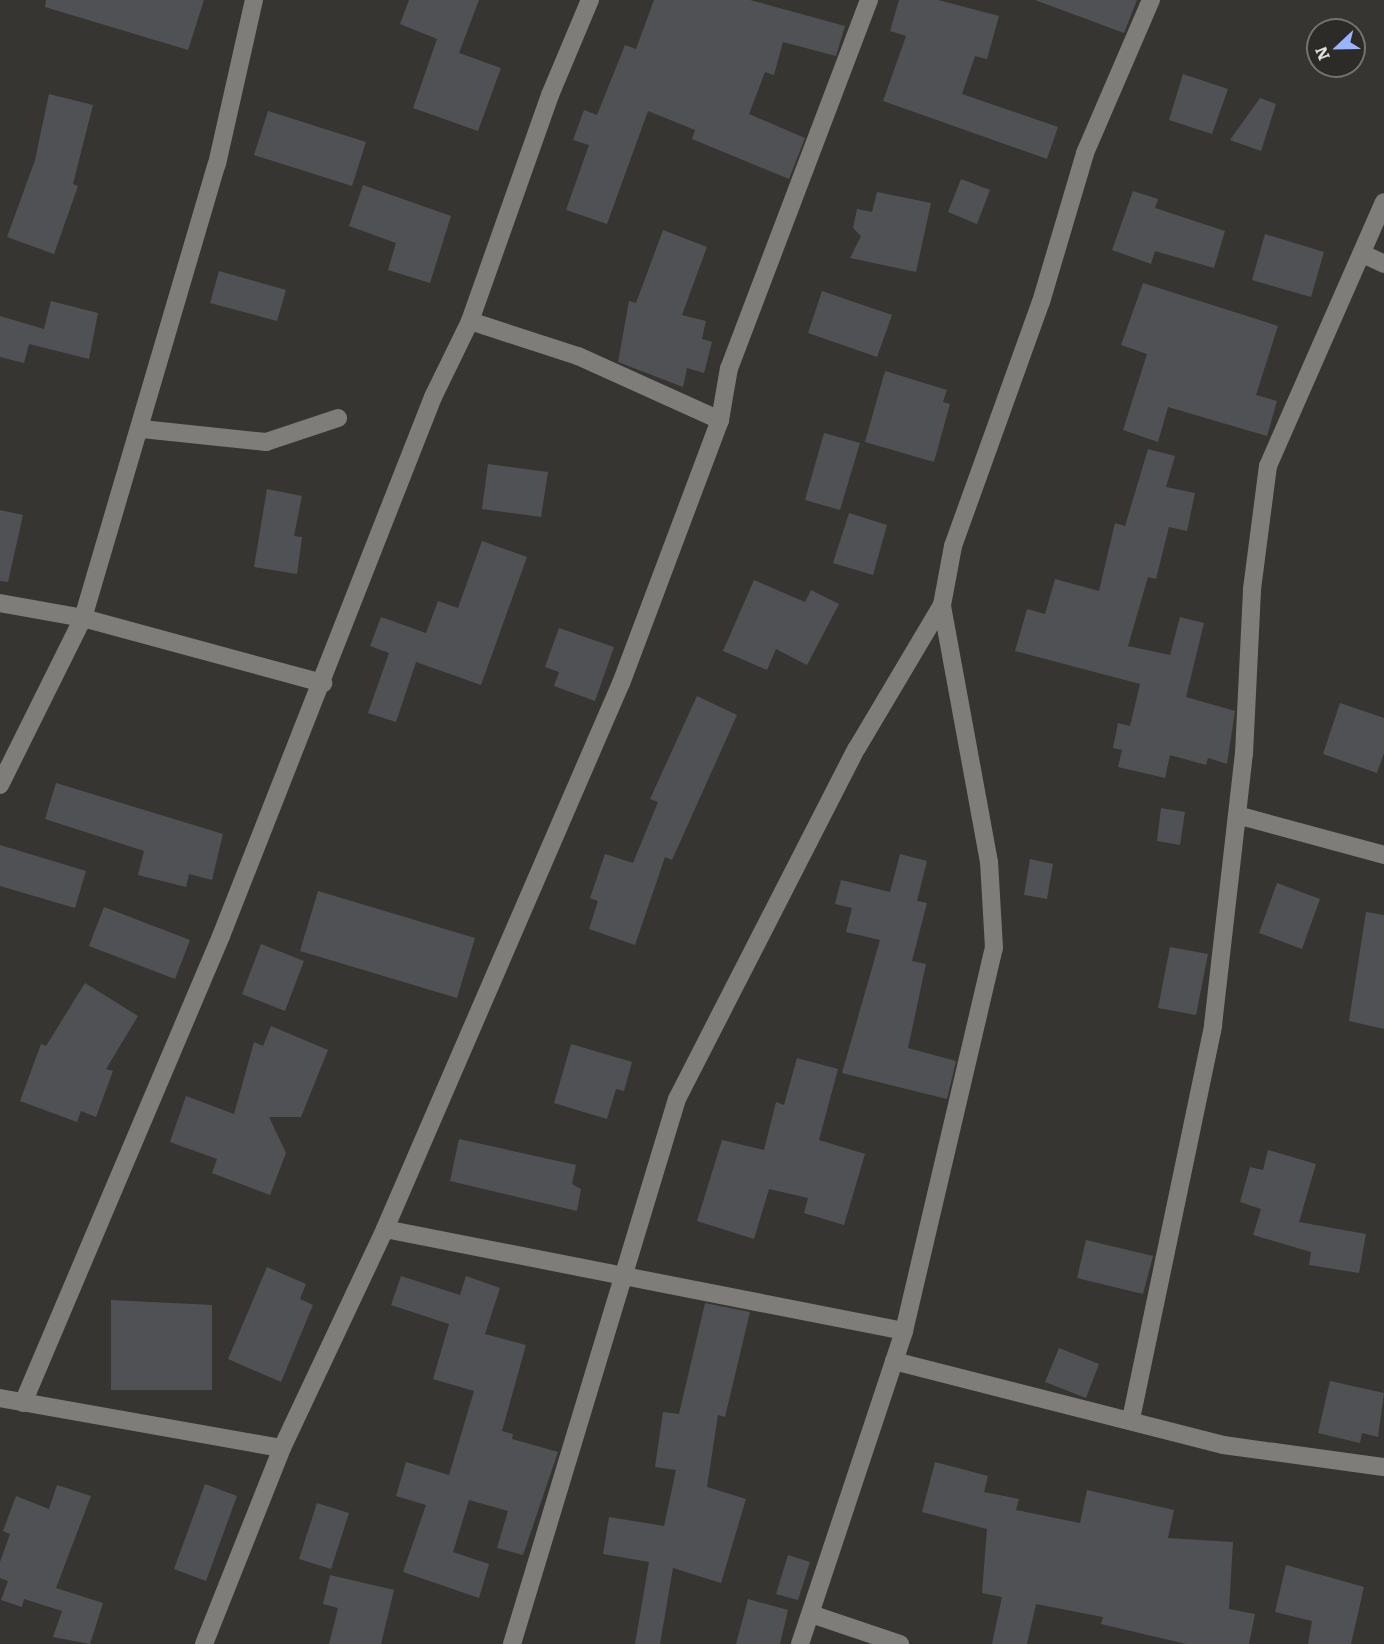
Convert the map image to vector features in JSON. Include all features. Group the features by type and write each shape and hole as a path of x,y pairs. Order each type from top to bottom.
{"street":[{"path":"0,785 83,618 218,164 254,0"},
{"path":"23,1403 323,683 433,397 470,321 590,0"},
{"path":"204,1644 282,1448 385,1229 621,683 720,420 729,368 869,0"},
{"path":"512,1644 677,1099 857,748 942,605 953,546 1041,302 1085,153 1151,0"},
{"path":"1131,1419 1213,1025 1237,815 1259,513 1268,466 1384,202"},
{"path":"1363,254 1384,264"},
{"path":"470,321 578,356 720,420"},
{"path":"141,429 266,442 338,418"},
{"path":"0,603 83,618 323,683"},
{"path":"800,1644 904,1331 994,948 989,862 942,605"},
{"path":"1237,815 1384,855"},
{"path":"385,1229 621,1278 904,1331"},
{"path":"894,1361 1131,1419 1223,1445 1384,1467"},
{"path":"0,1398 282,1448"},
{"path":"811,1614 900,1644"}],"building":[{"path":"46,0 204,0 188,50 45,7"},
{"path":"409,0 479,0 459,53 501,68 478,131 413,108 437,39 400,24"},
{"path":"654,0 750,0 845,26 836,56 783,42 774,75 765,72 749,114 805,138 789,179 692,139 695,130 648,111 607,224 566,210 589,145 573,140 584,110 597,115 625,45 636,49"},
{"path":"899,0 938,0 999,16 987,59 975,56 962,94 1058,127 1047,159 883,101 906,36 890,31"},
{"path":"1035,0 1137,0 1124,33"},
{"path":"1183,74 1228,89 1212,134 1169,120"},
{"path":"49,94 93,105 73,184 78,186 54,254 7,237 35,160"},
{"path":"1260,98 1276,104 1261,151 1230,140"},
{"path":"268,111 366,142 352,186 254,155"},
{"path":"961,179 990,190 977,224 948,212"},
{"path":"363,185 451,216 430,283 388,270 396,243 349,226"},
{"path":"1133,191 1158,199 1155,208 1225,231 1214,268 1155,251 1151,264 1112,250"},
{"path":"877,192 931,203 916,272 850,258 861,236 853,228 857,209 872,212"},
{"path":"663,230 707,247 682,315 706,321 702,339 712,342 704,373 687,368 683,387 618,362 629,301 636,303"},
{"path":"1265,234 1324,252 1311,297 1252,280"},
{"path":"219,271 286,290 277,321 210,303"},
{"path":"1143,283 1278,326 1256,395 1277,401 1267,436 1168,407 1158,442 1123,430 1147,354 1121,345"},
{"path":"822,291 892,315 877,357 808,333"},
{"path":"51,301 98,313 89,359 29,344 24,363 0,357 0,316 44,329"},
{"path":"885,371 947,390 943,402 950,404 934,462 865,442"},
{"path":"824,433 860,443 840,510 805,500"},
{"path":"1148,449 1175,456 1166,487 1195,493 1187,531 1169,527 1156,579 1148,577 1128,646 1170,655 1180,617 1204,623 1186,697 1235,711 1227,764 1208,758 1206,765 1170,755 1165,778 1118,767 1122,750 1113,748 1118,723 1130,726 1140,684 1015,651 1027,609 1045,614 1055,579 1099,591 1115,523 1125,526"},
{"path":"488,464 548,472 541,517 482,509"},
{"path":"267,489 302,496 294,536 302,537 297,574 254,567"},
{"path":"0,510 23,515 8,582 0,581"},
{"path":"849,513 887,525 873,575 833,563"},
{"path":"482,541 527,557 481,685 416,662 396,722 368,713 389,653 370,646 381,617 426,633 438,601 458,608"},
{"path":"754,580 805,602 811,590 839,604 807,665 776,649 767,670 723,651"},
{"path":"559,628 614,647 595,701 554,686 559,672 545,667"},
{"path":"697,696 737,715 672,860 665,857 635,945 589,929 598,901 590,898 605,854 633,863 658,802 650,799"},
{"path":"1340,703 1384,718 1384,753 1377,773 1323,754"},
{"path":"56,783 223,834 212,880 189,874 186,887 138,875 144,851 45,819"},
{"path":"1161,808 1185,812 1180,845 1157,841"},
{"path":"0,845 86,871 75,908 0,886"},
{"path":"900,854 927,861 917,901 927,903 912,961 926,964 908,1048 956,1061 947,1099 842,1073 880,940 846,932 852,908 835,904 841,880 890,892"},
{"path":"1030,859 1053,864 1047,899 1024,895"},
{"path":"1277,883 1320,899 1302,949 1259,933"},
{"path":"318,891 475,938 457,998 300,951"},
{"path":"104,907 190,940 175,979 89,946"},
{"path":"1366,912 1384,915 1384,1029 1349,1021"},
{"path":"261,944 304,961 285,1011 242,994"},
{"path":"1170,947 1208,954 1196,1015 1158,1008"},
{"path":"85,983 138,1016 106,1069 113,1071 96,1117 81,1111 77,1122 20,1101 41,1044 46,1046"},
{"path":"271,1026 328,1050 301,1117 269,1117 286,1153 270,1195 212,1173 217,1159 170,1142 186,1096 234,1114 254,1042 263,1046"},
{"path":"571,1044 632,1062 624,1091 616,1089 607,1119 554,1103"},
{"path":"797,1058 838,1069 819,1140 865,1154 844,1225 804,1213 808,1198 769,1189 754,1239 697,1221 722,1140 764,1150 776,1102 784,1105"},
{"path":"459,1139 576,1165 572,1184 581,1189 577,1211 450,1181"},
{"path":"1268,1150 1316,1164 1299,1222 1366,1234 1359,1273 1309,1265 1311,1252 1253,1235 1261,1209 1240,1202 1250,1167 1263,1170"},
{"path":"1086,1240 1153,1256 1143,1294 1077,1278"},
{"path":"267,1267 306,1284 300,1299 313,1305 281,1382 228,1359"},
{"path":"401,1276 460,1295 466,1276 500,1288 485,1334 526,1345 502,1431 513,1434 512,1439 558,1452 523,1555 497,1548 508,1511 469,1500 453,1552 489,1564 479,1598 403,1572 426,1505 396,1496 406,1462 449,1475 474,1391 433,1379 449,1324 391,1305"},
{"path":"111,1300 212,1305 212,1390 111,1390"},
{"path":"705,1303 750,1312 725,1417 718,1415 707,1487 746,1499 721,1583 673,1568 660,1644 635,1644 649,1562 603,1554 609,1517 664,1526 676,1470 655,1467 663,1412 679,1414"},
{"path":"1059,1348 1099,1364 1086,1398 1045,1382"},
{"path":"1330,1381 1384,1393 1378,1437 1362,1433 1360,1443 1318,1433"},
{"path":"935,1462 988,1476 984,1492 1019,1499 1016,1510 1080,1523 1087,1490 1174,1510 1168,1538 1233,1542 1229,1609 1255,1614 1249,1644 1186,1644 1101,1624 1103,1617 1036,1604 1027,1644 992,1644 1002,1597 982,1593 987,1529 922,1512"},
{"path":"205,1484 237,1496 206,1581 174,1569"},
{"path":"57,1485 91,1496 56,1588 103,1603 90,1644 53,1637 62,1611 24,1599 22,1607 1,1600 8,1581 0,1578 0,1562 10,1534 3,1531 16,1496 49,1509"},
{"path":"317,1503 349,1513 331,1569 299,1559"},
{"path":"788,1555 810,1562 798,1600 776,1594"},
{"path":"1286,1565 1364,1587 1351,1644 1308,1644 1312,1621 1275,1612"},
{"path":"330,1575 394,1590 381,1644 329,1644 338,1608 323,1604"},
{"path":"748,1599 788,1610 780,1644 736,1644"}]}
